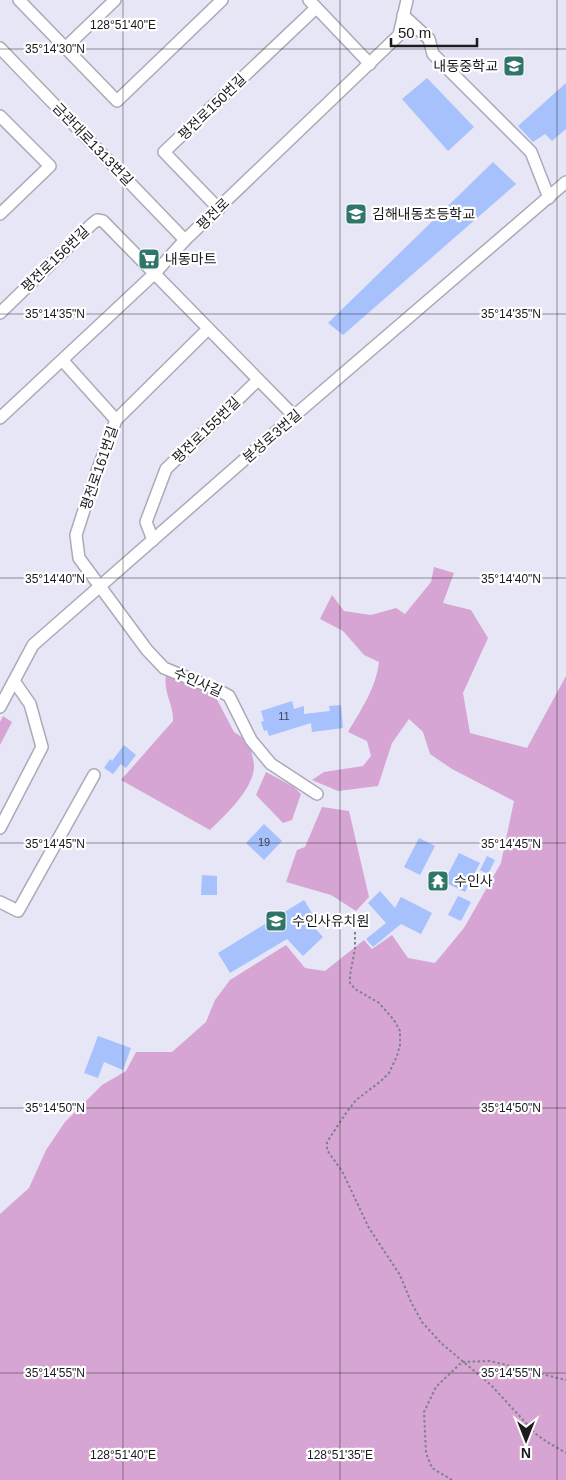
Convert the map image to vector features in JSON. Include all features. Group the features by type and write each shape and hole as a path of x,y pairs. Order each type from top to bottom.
{"street":[{"path":"19,0 117,101 222,0"},
{"path":"65,48 115,0"},
{"name":"평전로","path":"0,418 154,274 186,240 399,35 407,0"},
{"path":"312,4 370,64"},
{"name":"평전로150번길","path":"219,209 164,152 312,4"},
{"path":"403,15 428,39 433,54 531,152 549,198"},
{"name":"금관대로1313번길","path":"0,48 186,240"},
{"path":"0,116 50,166 0,214"},
{"name":"분성로3번길","path":"0,707 33,645 294,416 566,182"},
{"name":"평전로156번길","path":"0,312 97,220 103,221 154,274"},
{"path":"154,274 294,416"},
{"path":"116,420 208,329"},
{"name":"평전로161번길","path":"63,361 116,420 76,536 79,558 101,587"},
{"name":"평전로155번길","path":"153,540 146,522 166,469 258,380"},
{"name":"수인사길","path":"101,587 147,650 164,668 229,696 251,740 271,764 317,794"},
{"path":"0,828 42,747 30,704 14,681"},
{"path":"0,902 18,911 94,775"}],"path":[{"path":"355,932 355,949 350,983 355,989 379,1003 394,1020 400,1031 400,1045 389,1073 356,1100 327,1142 327,1150 342,1171 369,1228 400,1275 416,1311 431,1332 462,1362 491,1385 536,1434 566,1453"},
{"path":"452,1480 432,1468 426,1453 424,1412 436,1387 462,1362 490,1361 566,1380"}],"shaded area":[{"path":"434,567 454,573 443,603 471,610 488,638 463,693 470,733 527,748 566,676 566,1480 0,1480 0,1214 29,1188 46,1150 65,1122 102,1085 126,1071 136,1052 172,1052 206,1022 215,1000 230,980 286,945 305,968 325,971 364,940 372,949 392,935 408,958 435,963 464,928 501,863 514,801 452,769 430,754 423,732 409,719 392,743 378,786 338,791 312,780 324,772 363,766 371,756 367,741 348,732 363,707 375,681 379,662 364,655 343,631 320,619 332,595 344,611 371,615 396,608 405,614 431,582"},
{"path":"166,676 212,690 234,732 249,742 254,766 253,775 238,801 210,830 121,780 173,721 165,682"},
{"path":"3,716 12,722 0,745 0,722"},
{"path":"266,772 294,787 301,794 292,820 283,823 256,795"},
{"path":"322,807 349,811 369,897 356,911 331,895 286,882 297,850 305,847"}],"building":[{"path":"427,78 474,127 448,151 402,99"},
{"path":"566,83 566,129 552,141 545,134 533,142 518,126"},
{"path":"493,162 516,184 343,335 328,323"},
{"path":"292,701 294,709 304,706 304,714 330,711 329,706 341,705 343,728 312,732 311,723 269,736 267,730 264,731 261,722 264,721 261,711"},
{"path":"124,745 136,755 126,768 121,764 113,774 104,768"},
{"path":"264,824 282,841 264,860 246,843"},
{"path":"419,838 435,846 420,875 404,867"},
{"path":"459,853 480,863 465,892 444,882"},
{"path":"487,856 495,860 488,874 480,870"},
{"path":"202,875 217,876 217,895 201,895"},
{"path":"380,891 395,908 401,897 432,913 421,934 401,924 373,947 366,939 386,923 368,903"},
{"path":"458,896 471,902 461,921 448,915"},
{"path":"304,900 317,921 311,924 323,937 303,956 287,939 230,973 218,953"},
{"path":"98,1036 131,1048 123,1070 104,1062 98,1078 84,1073"}],"place":[{"name":"내동중학교","path":"514,66"},
{"name":"김해내동초등학교","path":"356,214"},
{"name":"내동마트","path":"149,259"},
{"name":"수인사","path":"438,881"},
{"name":"수인사유치원","path":"276,921"}]}
